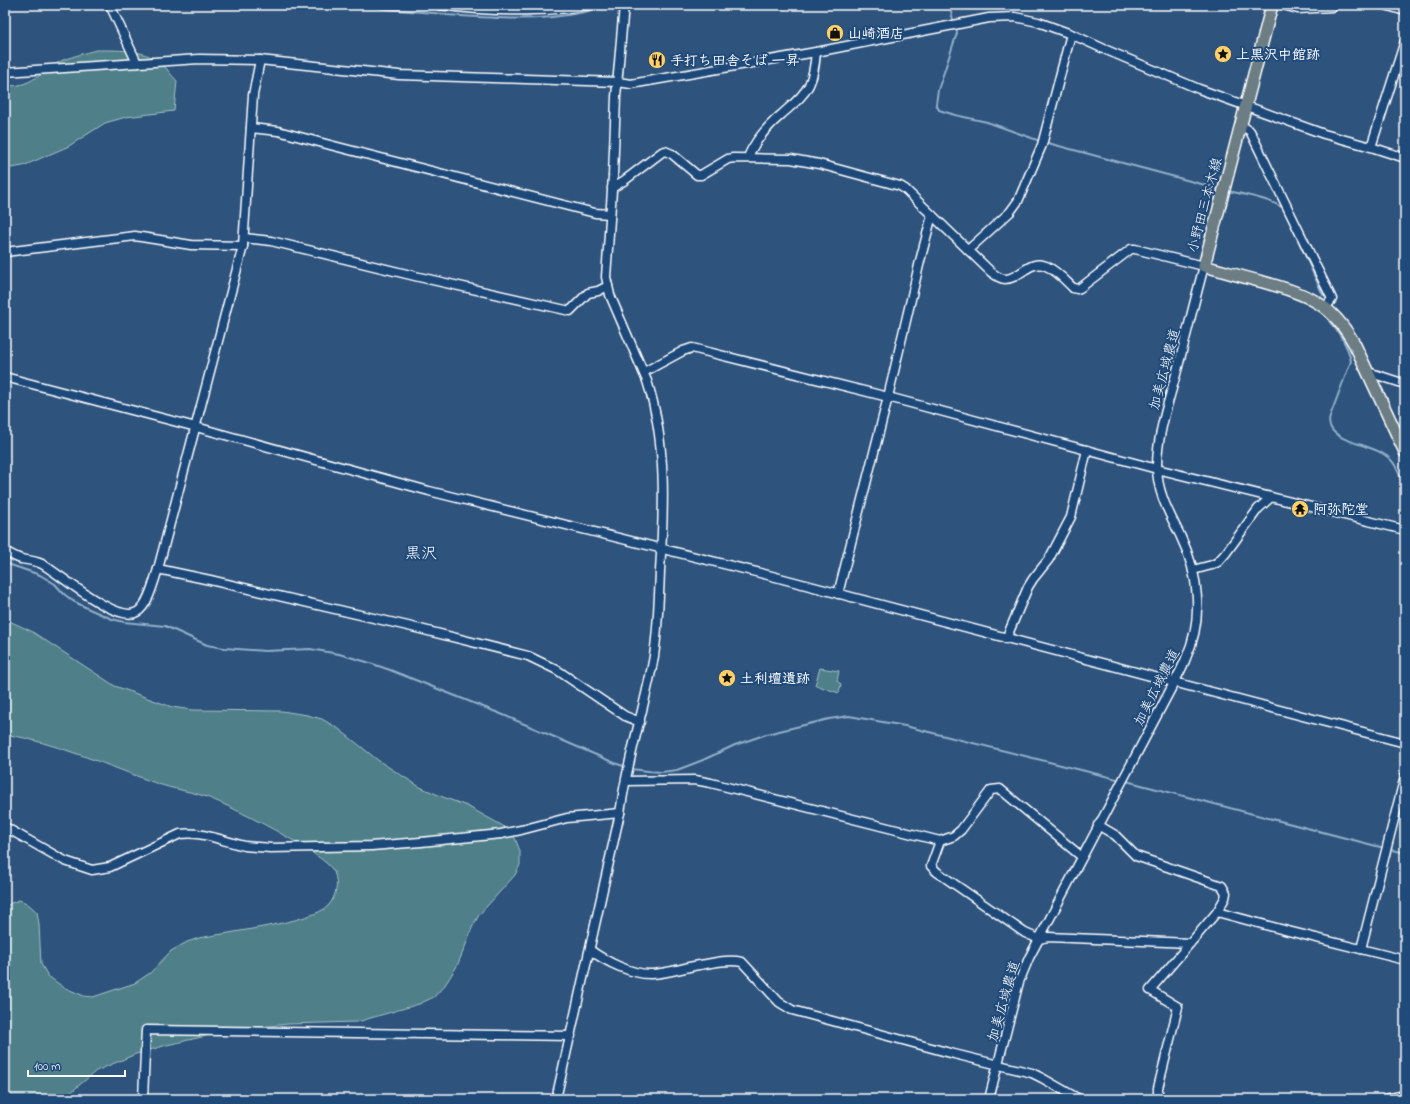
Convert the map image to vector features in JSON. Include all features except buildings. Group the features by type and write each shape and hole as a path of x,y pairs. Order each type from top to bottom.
{"main road":[{"name":"小野田三本木線","path":"1272,5 1204,266 1297,292 1312,299 1325,308 1346,329 1356,345 1405,452"}],"street":[{"path":"110,5 137,63"},
{"path":"439,5 500,11 551,10 588,5"},
{"path":"556,1099 654,654 662,550 664,507 662,464 652,395 644,372 610,295 606,276 624,5"},
{"path":"1283,5 1298,9 1332,7 1334,5"},
{"path":"1385,5 1405,11"},
{"path":"5,72 199,59 260,60 399,75 618,82 631,84 816,52 990,18 1015,18 1038,22 1071,34 1199,89 1245,106 1324,134 1405,158"},
{"path":"968,250 1010,212 1018,201 1042,145 1071,34"},
{"path":"1371,147 1405,41"},
{"path":"748,157 753,146 765,130 798,100 805,91 814,70 816,52"},
{"path":"5,551 21,558 41,563 102,604 115,611 130,615 137,613 145,604 158,569 243,242 252,95 260,60"},
{"path":"1241,125 1250,131 1332,299 1325,308"},
{"path":"251,128 278,131 498,189 596,213 610,214"},
{"path":"612,188 665,151 672,154 696,175 701,175 728,159 738,157 790,159 819,164 900,186 1000,278 1005,279 1013,277 1033,265 1042,265 1051,269 1073,288 1077,289 1131,249 1204,266"},
{"path":"838,594 932,215"},
{"path":"5,252 135,236 191,245 271,241 570,312 588,293 598,291 608,286"},
{"name":"加美広域農道","path":"990,1099 1019,982 1029,958 1174,683 1187,657 1194,636 1198,611 1197,588 1191,561 1168,512 1161,493 1157,469 1157,456 1162,428 1204,266"},
{"path":"644,372 683,351 692,348 888,397 1157,469 1405,530"},
{"path":"1368,372 1405,384"},
{"path":"5,377 196,427 429,491 662,550 694,556 1405,743"},
{"path":"1006,638 1028,587 1049,559 1072,518 1087,450"},
{"path":"1193,570 1218,562 1258,509 1271,497"},
{"path":"158,569 412,627 528,656 557,670 625,716 640,722"},
{"path":"1361,949 1405,776"},
{"path":"626,778 695,780 711,783 940,841 954,836 962,830 988,794 992,790 1000,789 1082,857"},
{"path":"5,827 66,861 92,870 110,867 180,834 191,832 208,835 244,846 254,847 370,846 501,834 572,818 620,813"},
{"path":"1098,825 1115,834 1136,856 1222,886 1226,893 1226,896 1217,912 1150,990 1178,1007 1158,1088 1158,1099"},
{"path":"940,841 931,866 937,872 1025,932 1039,939 1048,937 1190,943"},
{"path":"1217,912 1405,960"},
{"path":"590,950 607,961 643,974 656,974 721,961 742,962 779,1002 792,1010 954,1054 1032,1073 1079,1099"},
{"path":"143,1099 146,1030 571,1036"},
{"path":"1386,1099 1405,1095"}],"green space":[{"path":"96,50 138,52 160,62 177,81 174,111 126,117 105,123 69,146 23,166 5,169 5,85 13,86 29,82 63,60"},
{"path":"5,619 31,631 115,686 172,707 192,710 282,711 322,719 339,729 379,761 420,787 467,806 503,826 515,838 520,851 520,865 515,875 479,915 472,928 457,966 445,985 434,997 419,1004 357,1022 288,1024 232,1030 167,1045 136,1054 96,1071 63,1099 5,1099 5,908 9,904 19,900 27,903 37,912 41,964 48,976 63,987 84,996 93,997 135,983 150,973 171,951 187,942 199,938 287,922 319,912 328,906 335,894 336,877 334,872 327,864 313,853 274,830 216,801 198,794 158,784 63,749 5,734"},
{"path":"820,668 839,671 837,681 841,684 839,693 815,685"}],"waterway":[{"path":"225,5 241,7 272,5"},
{"path":"363,5 386,9 446,15 512,18 546,18 562,16 585,12 605,5"},
{"path":"949,5 954,23"},
{"path":"956,27 957,33 938,90 936,104 939,110 987,122 1040,141"},
{"path":"1044,142 1220,189"},
{"path":"1228,191 1266,200 1284,209"},
{"path":"1290,222 1323,295"},
{"path":"1329,321 1343,340 1351,361 1330,416 1330,426 1335,433 1342,437 1385,455 1395,465 1405,488"},
{"path":"5,563 40,575 55,584 73,601 112,619 124,622 165,626 207,645 224,648 265,651 310,649 339,654 367,662 501,714 627,767"},
{"path":"631,769 662,772 677,770 735,745 767,734 829,719 849,716 905,726 1121,780"},
{"path":"1126,781 1384,848"},
{"path":"1389,849 1405,853"}],"place":[{"name":"山崎酒店","path":"835,33"},
{"name":"上黒沢中館跡","path":"1223,54"},
{"name":"手打ち田舎そば 一昇","path":"657,60"},
{"name":"阿弥陀堂","path":"1300,509"},
{"name":"土利壇遺跡","path":"727,678"}],"district":[{"name":"黒沢","path":"421,552"}]}
